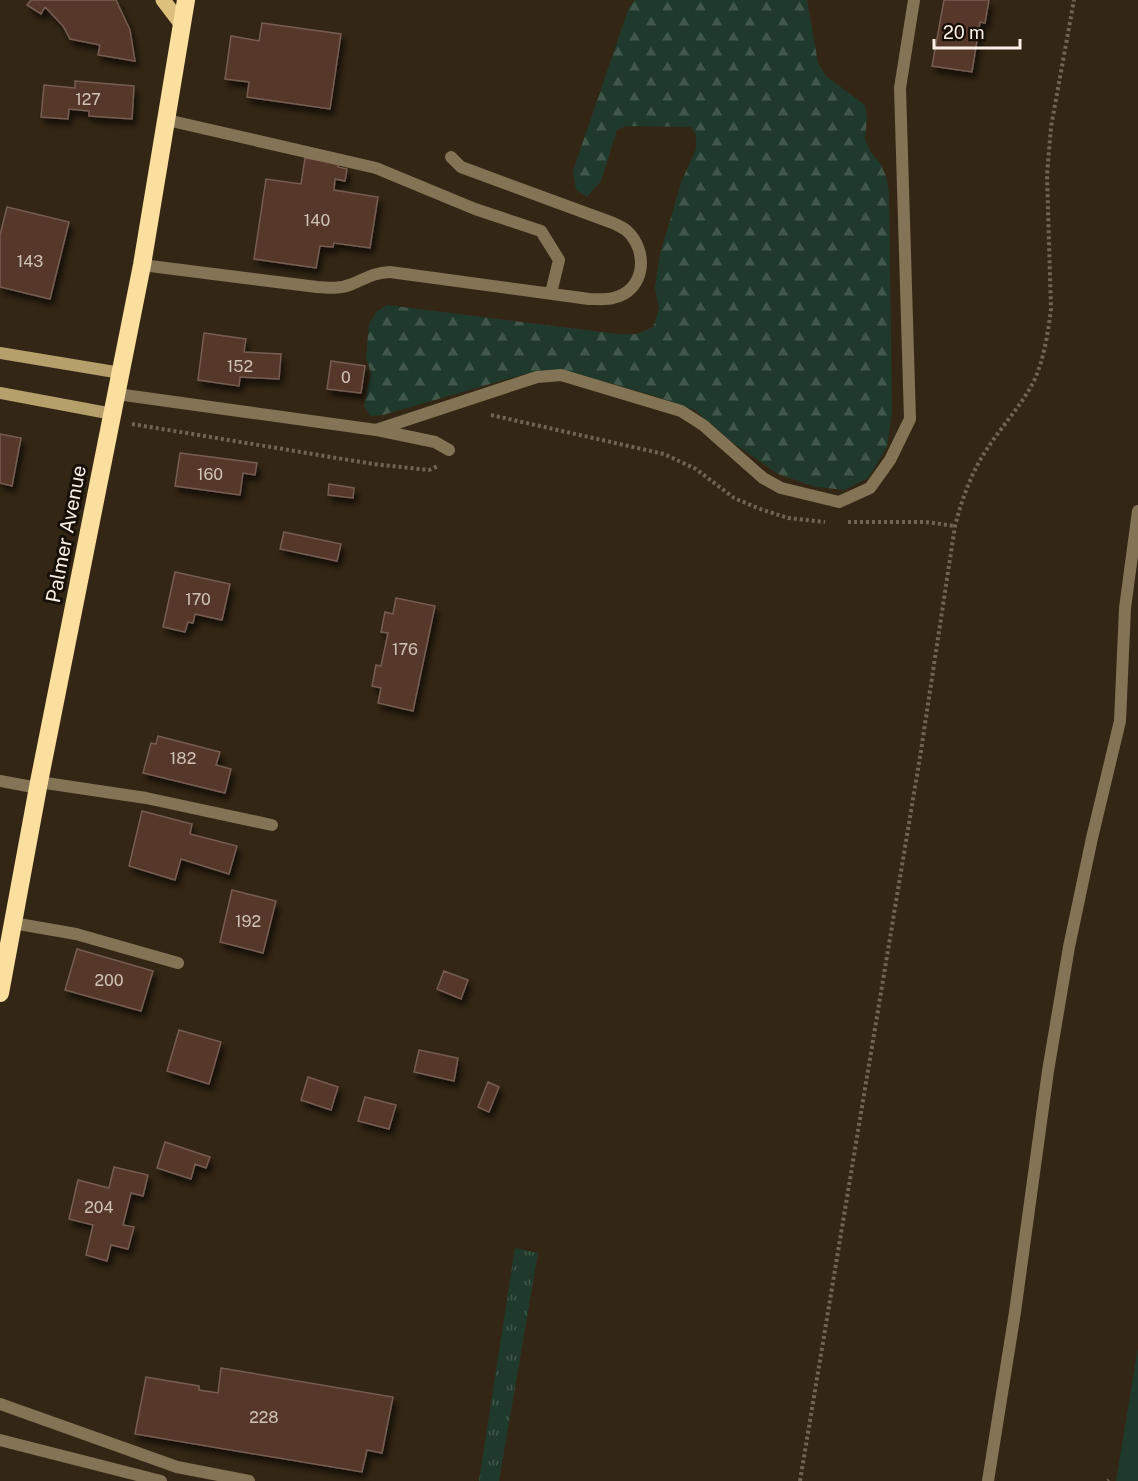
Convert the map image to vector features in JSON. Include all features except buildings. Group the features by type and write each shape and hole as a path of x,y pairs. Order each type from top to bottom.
{"highway":[{"name":"Palmer Avenue","path":"0,993 38,785 142,265 186,0"}],"main road":[{"path":"164,0 183,25"}],"street":[{"path":"376,430 537,377 561,375 681,411 703,426 763,478 781,488 839,502 870,488 890,460 910,419 900,88 914,0"},
{"path":"167,120 376,168 475,209 541,231 559,260 551,293"},
{"path":"142,265 335,288 351,285 376,273 390,272 589,299 614,298 633,289 642,272 639,250 627,231 613,223 461,167 451,157"},
{"path":"0,353 121,373"},
{"path":"0,393 112,417"},
{"path":"117,394 376,430 435,442 449,450"},
{"path":"988,1481 1015,1312 1048,1071 1069,947 1120,721 1125,608 1138,511"},
{"path":"0,781 146,798 272,825"},
{"path":"13,923 76,934 178,963"},
{"path":"0,1404 177,1467 249,1481"},
{"path":"0,1440 161,1481"}],"path":[{"path":"800,1481 920,757 955,526 963,497 973,474 1035,378 1048,329 1051,309 1048,166 1051,127 1074,0"},
{"path":"482,417 493,415 664,454 696,469 735,498 760,509 788,518 834,522"},
{"path":"112,417 373,464 429,470 439,465 449,450"},
{"path":"846,522 926,522 955,526"}],"green space":[{"path":"635,0 807,0 818,63 826,76 865,105 867,118 865,138 870,151 880,163 886,176 889,193 892,412 887,447 868,478 845,490 816,487 778,474 732,442 696,411 658,397 575,373 548,371 525,374 383,415 370,416 364,406 371,373 366,358 369,324 376,312 387,305 618,334 637,334 653,327 659,309 655,288 660,254 682,180 696,149 696,135 691,127 626,126 617,130 601,181 587,197 576,190 573,171 629,7"},
{"path":"515,1248 538,1253 499,1481 479,1481"},
{"path":"1138,1348 1138,1481 1116,1481"}]}
